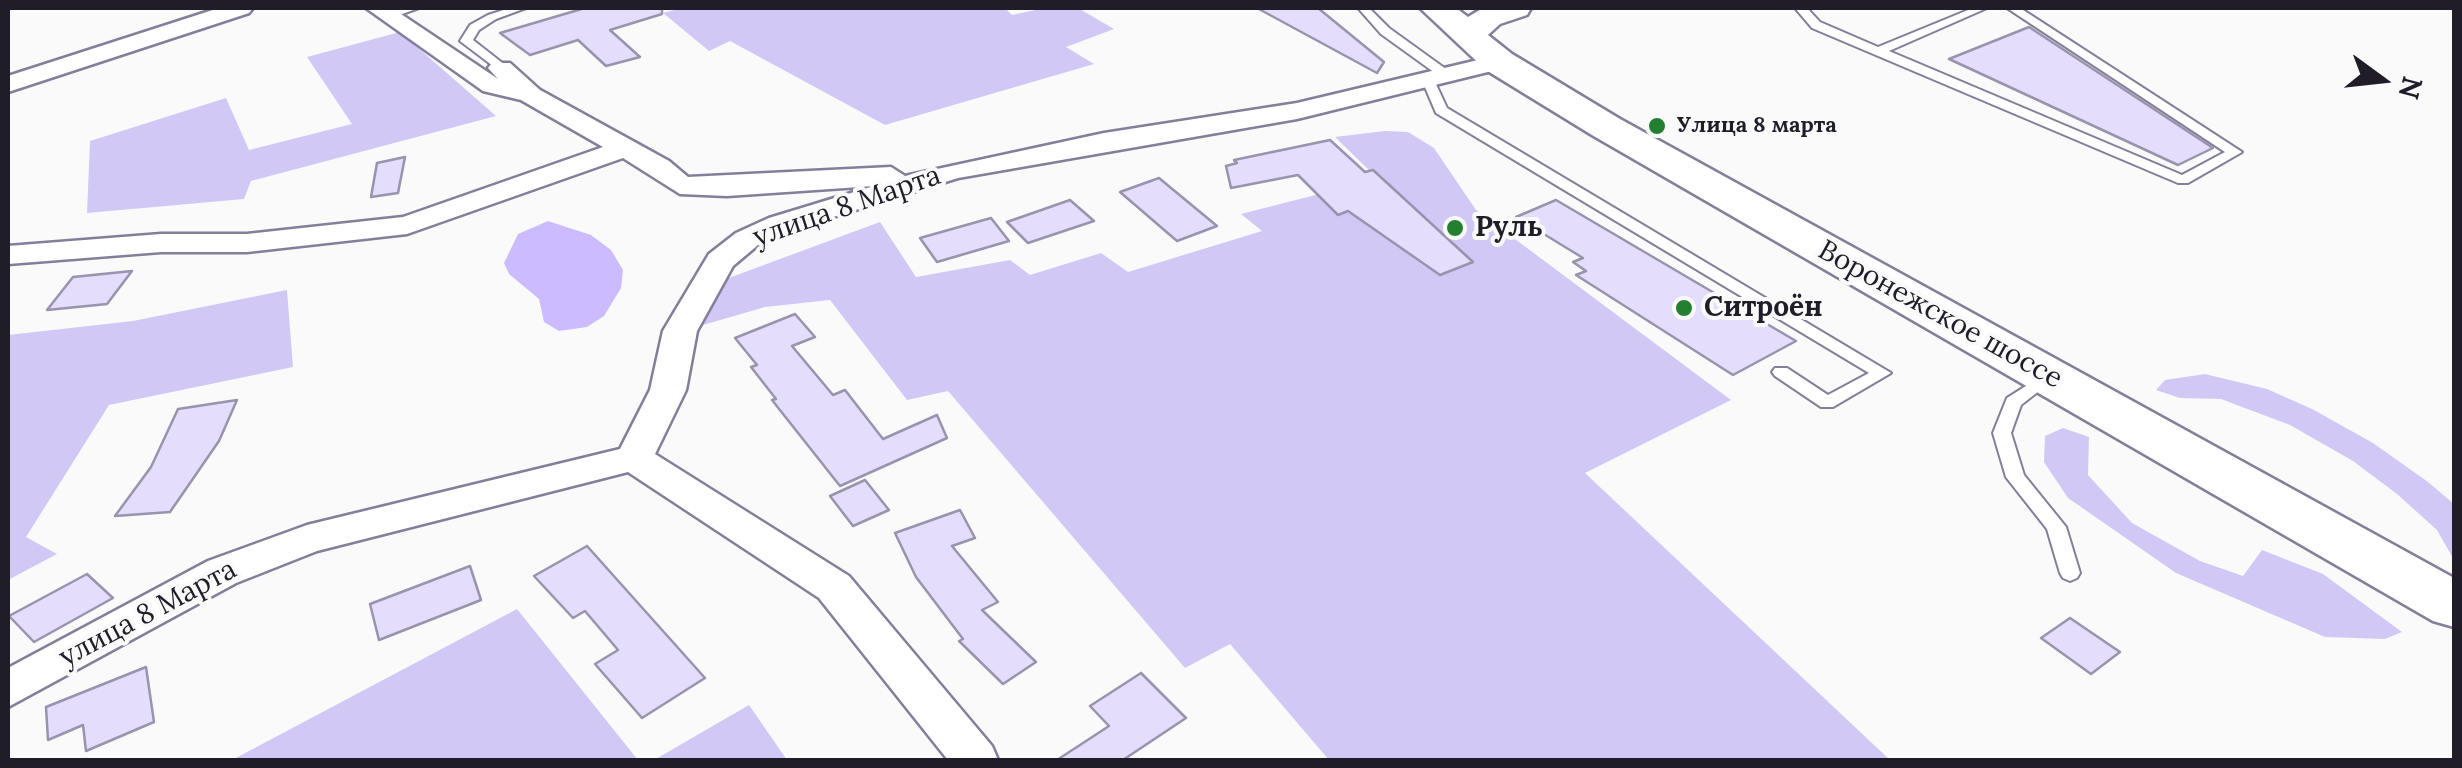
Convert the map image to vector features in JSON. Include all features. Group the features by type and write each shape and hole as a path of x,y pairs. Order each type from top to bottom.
{"main road":[{"name":"Воронежское шоссе","path":"1437,8 1484,49 2454,605"},
{"path":"1484,49 1488,18 1515,8"}],"street":[{"path":"8,84 241,8"},
{"path":"383,11 492,86 531,95"},
{"name":"улица 8 Марта","path":"8,689 222,572 307,539 634,458 668,390 680,331 720,261 748,239 780,224 952,171 1104,141 1296,112 1437,78 1484,49"},
{"path":"501,68 531,95 625,148 680,185 726,187 952,171"},
{"path":"8,255 162,243 247,243 407,224 625,148"},
{"path":"726,187 756,216 748,239"},
{"path":"634,458 834,587 975,760"}],"lane":[{"path":"383,11 414,8"},
{"path":"501,68 466,41 474,28 492,16 520,8"},
{"path":"1363,8 1437,78 1442,110 1882,373 1826,403 1781,372"},
{"path":"1801,8 1816,25 2183,180 2234,152 2013,8"},
{"path":"1879,51 1982,8"},
{"path":"2049,376 2013,402 2002,432 2016,477 2056,527 2070,572"}],"shaded area":[{"path":"682,8 1005,8 1012,15 1045,8 1078,8 1114,29 1066,47 1094,64 885,125 730,41 709,51 663,13"},
{"path":"400,32 496,116 251,181 244,199 87,213 90,141 226,98 249,150 352,124 307,57"},
{"path":"1408,132 1434,148 1476,210 1731,400 1585,473 1890,760 1329,760 1230,644 1185,668 948,391 907,400 830,300 765,307 703,325 726,279 880,222 916,277 1010,260 1030,275 1101,253 1128,272 1262,231 1241,214 1378,179 1335,137"},
{"path":"548,221 591,235 611,250 623,270 621,288 604,316 587,327 559,331 544,322 539,299 509,274 504,263 518,234"},
{"path":"287,290 293,367 109,405 26,537 57,554 8,580 8,335 133,321"},
{"path":"2205,374 2267,389 2312,409 2373,443 2428,482 2454,504 2454,560 2437,530 2397,494 2353,461 2290,425 2221,399 2180,398 2156,390 2165,380"},
{"path":"2063,428 2089,437 2088,475 2132,523 2200,561 2243,576 2262,550 2323,574 2402,632 2385,639 2325,637 2176,573 2068,498 2044,462 2045,436"},
{"path":"517,609 638,760 232,760"},
{"path":"749,705 787,760 654,760"}],"building":[{"path":"585,8 662,8 662,14 610,30 640,57 606,66 578,40 530,55 500,33"},
{"path":"1257,8 1318,8 1384,62 1377,73"},
{"path":"2029,27 2213,148 2178,165 1949,59"},
{"path":"1330,140 1365,172 1373,170 1473,262 1440,275 1348,211 1338,215 1298,175 1231,188 1226,166 1237,163 1234,160"},
{"path":"405,157 398,193 371,197 377,163"},
{"path":"1159,178 1217,226 1177,241 1120,192"},
{"path":"1070,200 1094,221 1028,243 1007,222"},
{"name":"Ситроён","path":"1556,200 1796,341 1733,375 1576,275 1586,271 1573,262 1583,258 1516,217"},
{"path":"991,218 1009,241 937,262 920,238"},
{"path":"132,271 107,304 47,310 73,277"},
{"path":"795,314 815,337 792,346 833,395 845,390 883,439 937,415 947,438 840,486 772,400 776,399 751,367 757,365 735,338"},
{"path":"237,400 219,441 170,512 115,516 151,467 178,409"},
{"path":"865,480 889,510 853,526 830,496"},
{"path":"960,510 975,538 952,546 998,602 982,610 1036,662 1003,684 959,641 963,639 916,577 895,533"},
{"path":"587,546 705,678 642,718 595,664 618,650 585,611 573,618 534,576"},
{"path":"470,566 481,600 379,640 370,604"},
{"path":"87,574 113,598 34,642 9,616"},
{"path":"2070,618 2120,652 2091,674 2041,638"},
{"path":"146,667 154,722 86,751 83,725 48,740 46,707"},
{"path":"1141,673 1186,718 1123,760 1057,760 1109,726 1090,706"}],"place":[{"name":"Улица 8 марта","path":"1657,126"},
{"name":"Руль","path":"1455,228"},
{"name":"Ситроён","path":"1684,308"}]}
